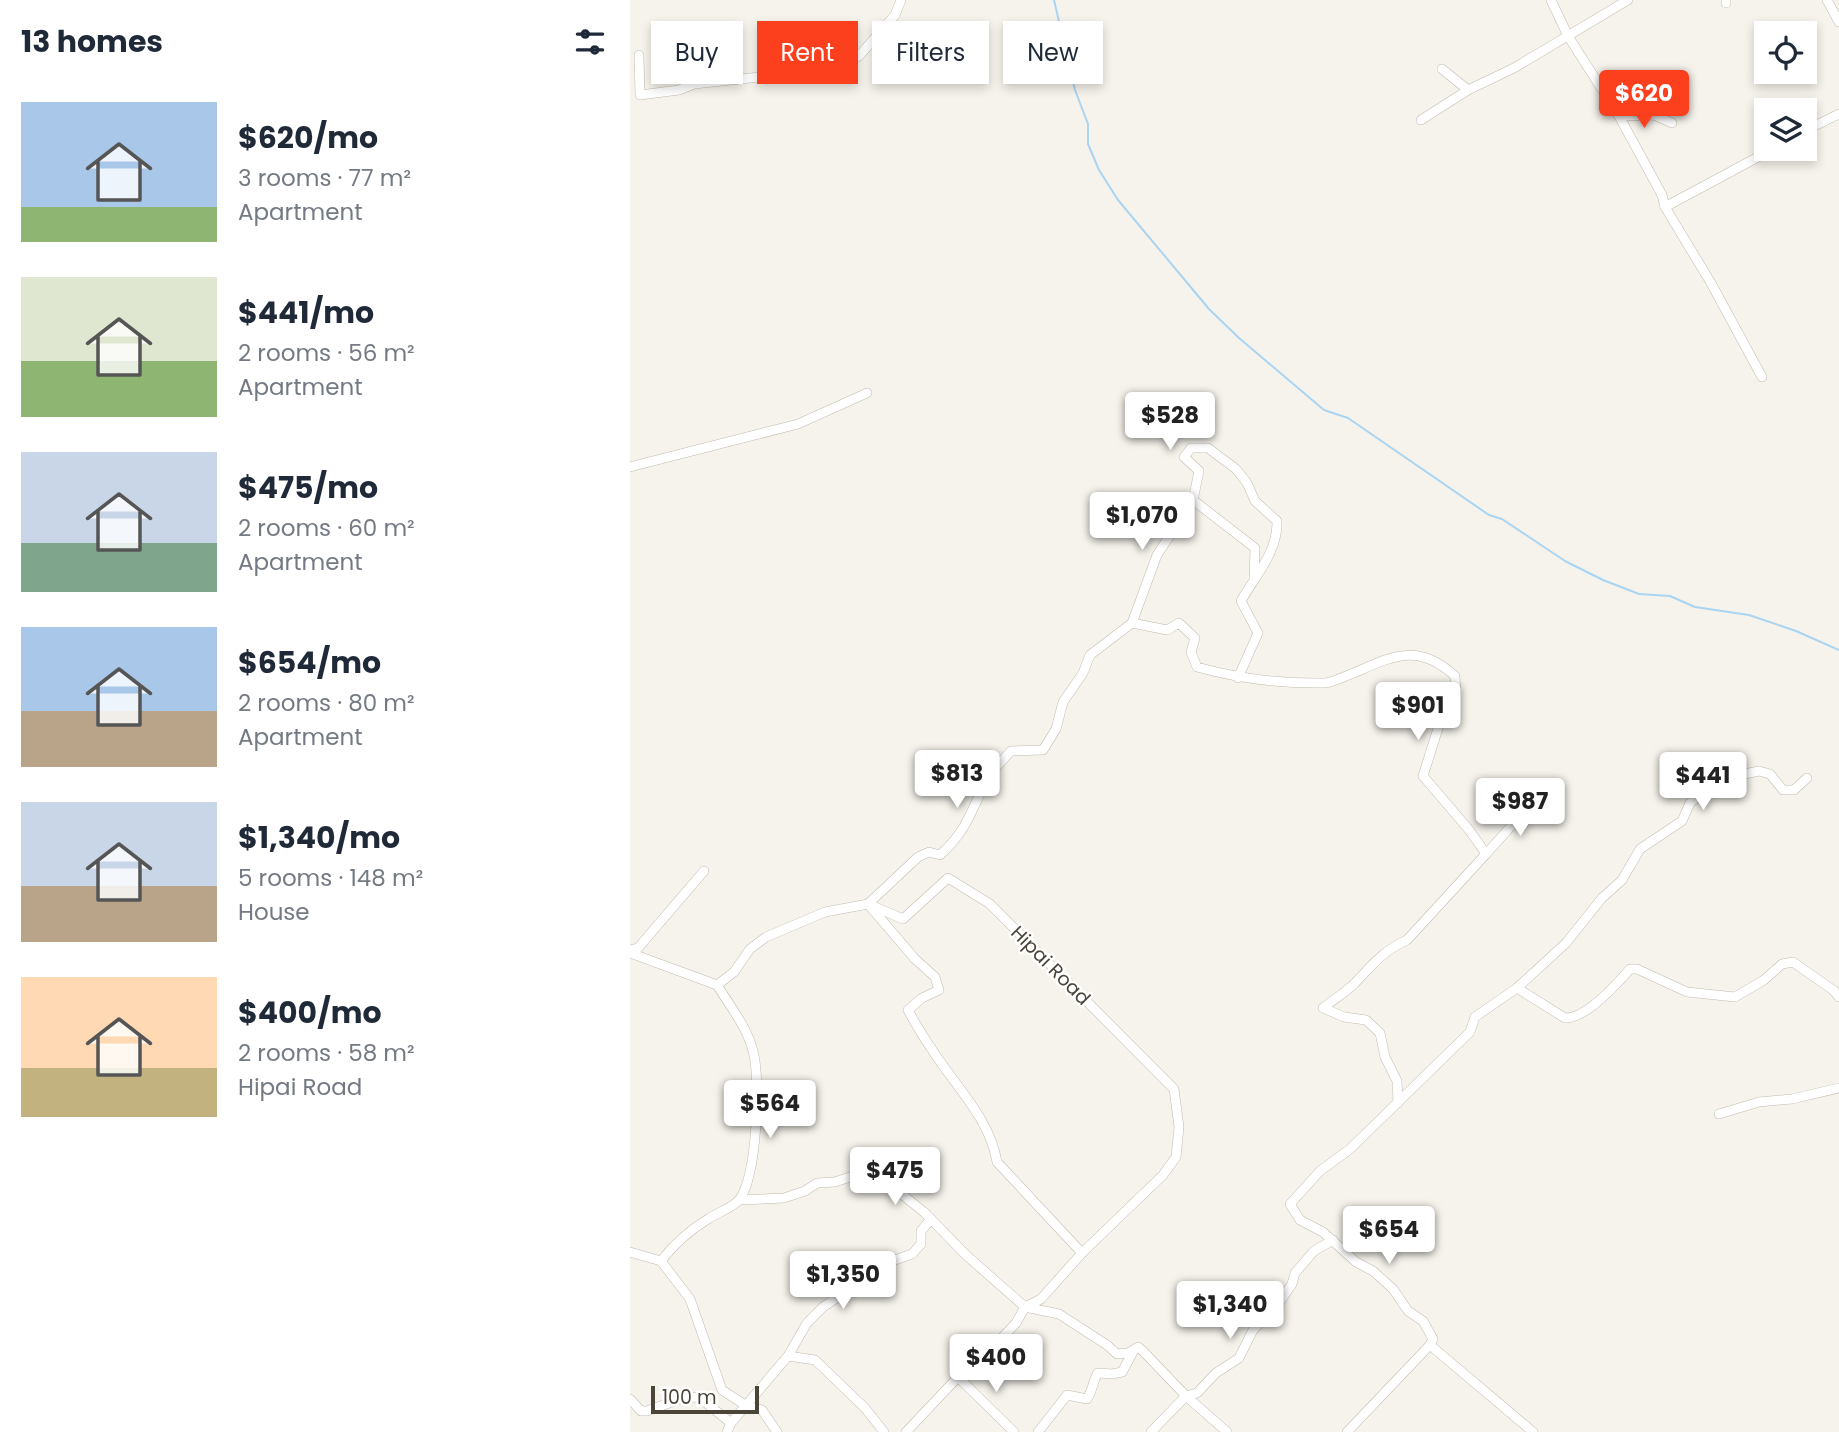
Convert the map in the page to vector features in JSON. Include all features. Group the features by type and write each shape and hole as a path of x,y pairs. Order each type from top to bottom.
{"street":[{"path":"639,55 640,95 679,90 694,84 799,72 859,56 895,15 901,0"},
{"path":"1551,0 1568,36 1619,116 1662,195 1665,206 1762,377"},
{"path":"1421,120 1468,90 1514,68 1628,0"},
{"path":"1827,0 1839,22"},
{"path":"1442,69 1468,90"},
{"path":"1817,125 1839,114"},
{"path":"1619,116 1654,115 1672,123"},
{"path":"1665,206 1754,159"},
{"path":"630,467 799,424 867,393"},
{"path":"718,985 734,972 750,949 766,937 825,912 868,904 918,857 929,852 940,855 954,843 971,817 987,778 1011,751 1043,750 1056,729 1063,702 1083,673 1090,655 1132,623 1157,555 1193,500 1199,471 1184,457 1191,447 1208,448 1236,469 1247,483 1255,501 1277,521 1277,530 1265,566 1241,601 1258,633 1238,678"},
{"path":"1193,500 1255,548 1254,579"},
{"path":"1132,623 1167,630 1179,623 1195,638 1191,652 1197,667 1238,678 1272,682 1329,682 1408,653 1445,667 1455,676 1456,691 1440,722 1423,776 1486,854"},
{"path":"1347,1432 1433,1339 1426,1325 1408,1311 1394,1289 1373,1271 1356,1262 1333,1240 1300,1220 1290,1204 1321,1171 1350,1149 1470,1032 1475,1017 1517,988 1566,943 1602,898 1622,880 1640,849 1682,821 1690,803 1720,779 1759,771 1770,774 1783,790 1794,790 1807,778"},
{"path":"1398,1103 1397,1081 1385,1057 1380,1033 1366,1020 1344,1017 1323,1008 1346,992 1373,963 1394,946 1407,940 1532,803"},
{"path":"630,951 638,948 704,871"},
{"name":"Hipai Road","path":"868,904 903,919 948,878 990,904 1174,1089 1179,1127 1176,1157 1163,1175 1082,1253 1041,1299 1025,1307 1016,1323 958,1377 906,1432"},
{"path":"868,904 915,959 935,977 939,990 922,998 908,1010 944,1068 981,1118 994,1145 997,1162 1082,1253"},
{"path":"630,951 718,985 739,1020 753,1052 757,1126 752,1165 739,1200"},
{"path":"1517,988 1565,1018 1573,1018 1617,984 1630,968 1687,992 1735,997 1764,980 1782,964 1793,962 1839,997"},
{"path":"1719,1114 1759,1102 1792,1099 1839,1088"},
{"path":"661,1261 673,1245 705,1220 739,1200 784,1198 805,1191 817,1183 835,1182 859,1174 870,1175 889,1184 932,1219 966,1255 1025,1307 1059,1314 1117,1354 1138,1347 1186,1396 1227,1432"},
{"path":"630,1399 641,1411 647,1411 683,1398 699,1397 729,1427 788,1356 807,1323 823,1307 889,1262 912,1254 922,1244 922,1231 932,1219"},
{"path":"1151,1432 1186,1396 1197,1393 1216,1373 1239,1358 1253,1329 1279,1303 1292,1284 1295,1273 1314,1251 1333,1240"},
{"path":"630,1252 661,1261 690,1299 722,1390 745,1405 762,1410 777,1432"},
{"path":"1430,1345 1533,1432"},
{"path":"1038,1432 1068,1395 1087,1398 1093,1390 1098,1373 1122,1372 1134,1350"},
{"path":"788,1356 815,1360 865,1408 884,1432"},
{"path":"958,1377 1014,1432"}],"waterway":[{"path":"1054,0 1075,90 1088,124 1088,144 1099,170 1118,200 1209,309 1324,410 1348,418 1489,515 1502,519 1565,561 1603,580 1639,594 1670,596 1695,607 1749,615 1796,631 1839,650"}]}
